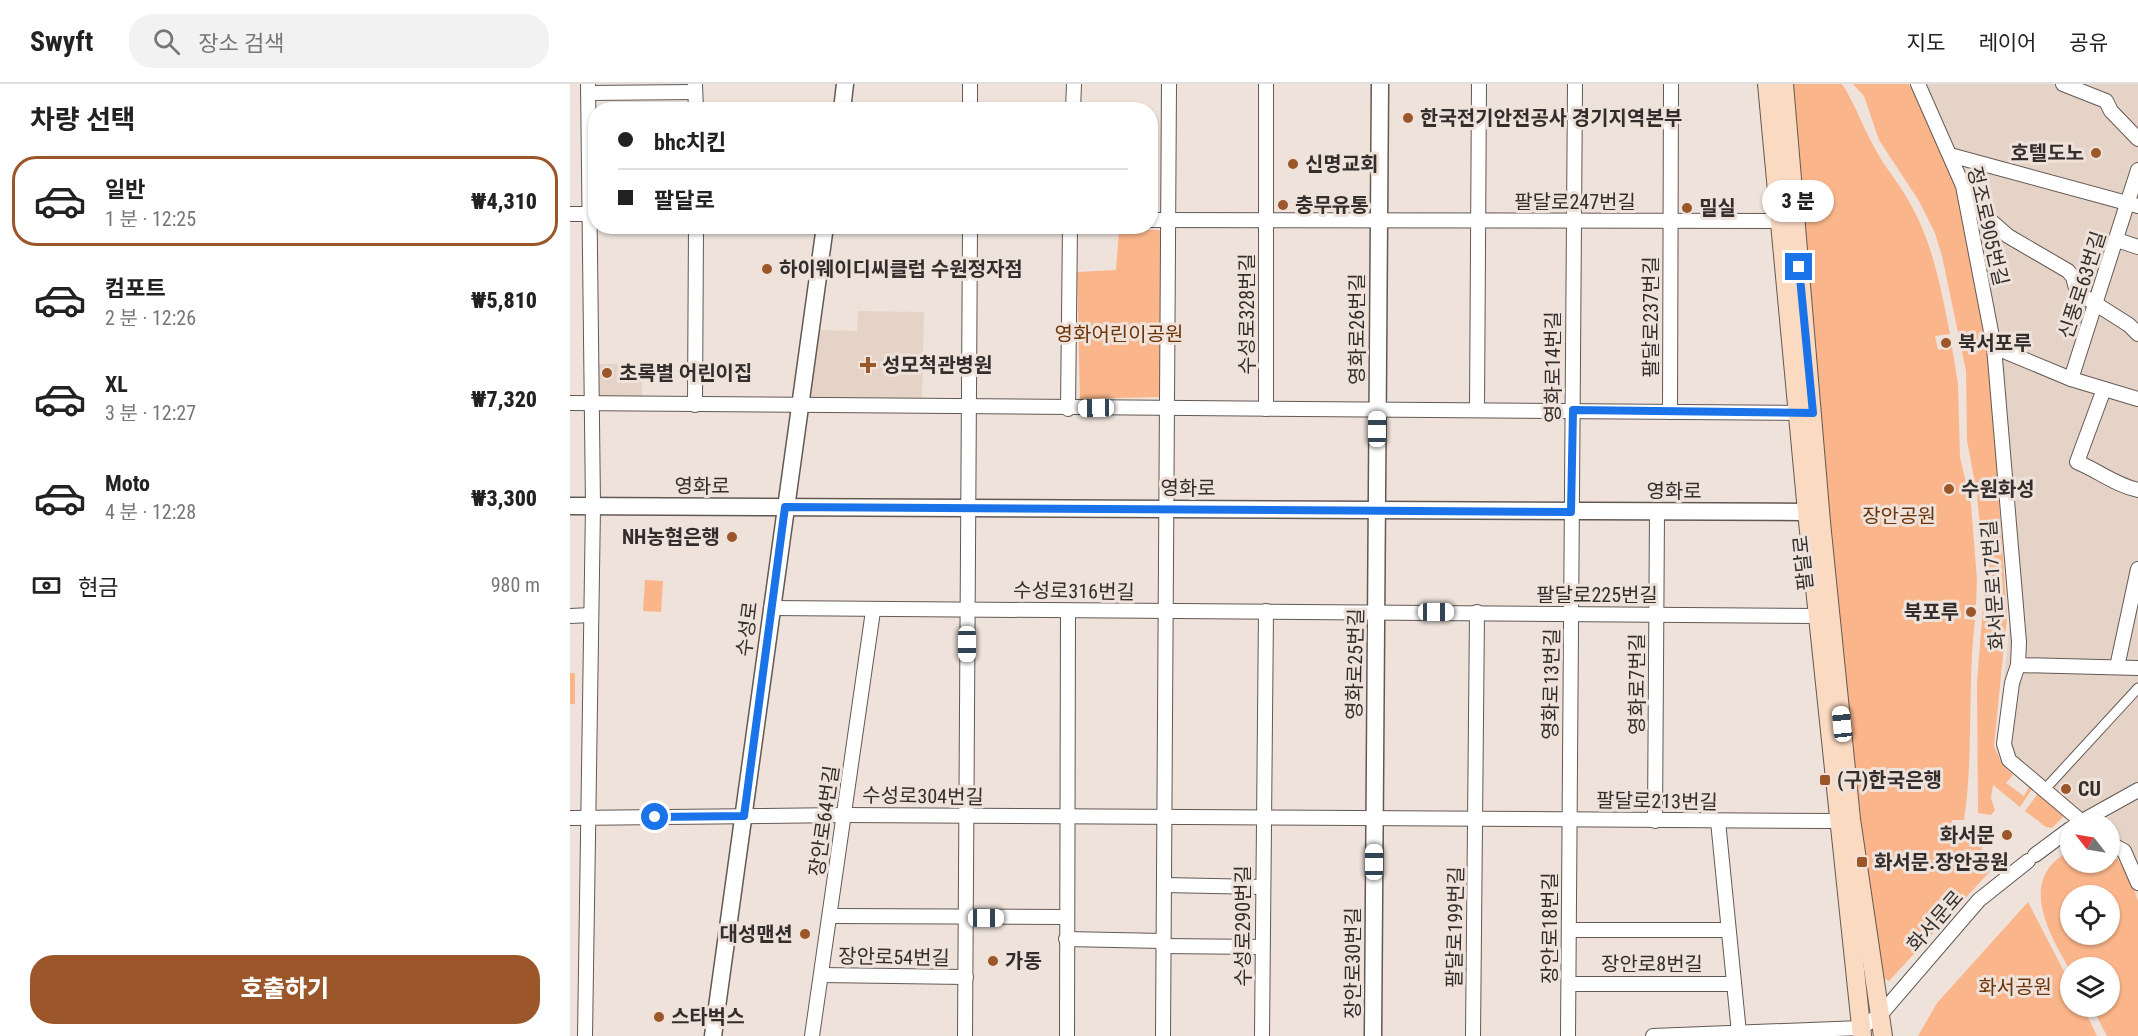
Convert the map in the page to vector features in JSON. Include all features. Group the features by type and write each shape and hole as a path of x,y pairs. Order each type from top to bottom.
{"main road":[{"name":"팔달로","path":"1767,84 1781,221 1821,522 1851,819 1884,1036"},
{"name":"팔달로","path":"1784,84 1805,413 1807,512 1862,1032"}],"street":[{"path":"843,102 846,84"},
{"path":"970,84 970,102"},
{"path":"1073,102 1074,84"},
{"path":"1163,1036 1164,509 1169,84"},
{"name":"수성로328번길","path":"1266,84 1266,409"},
{"name":"영화로26번길","path":"1377,510 1380,84"},
{"path":"1477,410 1479,84"},
{"name":"영화로14번길","path":"1571,512 1575,84"},
{"path":"1671,84 1671,222"},
{"name":"정조로905번길","path":"1918,84 1950,155 1966,198 1994,347"},
{"path":"2063,84 2106,101 2111,111 2138,139"},
{"path":"588,88 695,88"},
{"path":"1950,155 2133,204"},
{"name":"신풍로63번길","path":"2071,379 2117,240 2133,204 2138,170"},
{"path":"1966,198 2008,236 2068,272 2073,276 2077,292 2096,307 2129,325 2138,334"},
{"path":"570,214 588,214"},
{"name":"팔달로247번길","path":"1158,220 1781,221"},
{"name":"팔달로237번길","path":"1670,412 1671,222"},
{"path":"585,1036 593,507 594,234"},
{"path":"695,405 696,234"},
{"name":"수성로","path":"712,1036 824,234"},
{"name":"장안로54번길","path":"965,1036 970,234"},
{"path":"1068,409 1070,234"},
{"path":"2117,240 2138,247"},
{"path":"1994,347 2071,379 2138,399"},
{"name":"화서문로17번길","path":"1994,347 2018,665 2012,683 2004,744 2014,766 2046,788 2063,813"},
{"path":"2104,389 2077,462 2094,469 2114,483 2138,490"},
{"path":"570,403 1068,409 1805,413"},
{"name":"영화로","path":"570,506 1807,512"},
{"name":"영화로25번길","path":"1374,819 1377,510"},
{"name":"영화로13번길","path":"1569,820 1571,512"},
{"name":"영화로7번길","path":"1655,820 1657,512"},
{"path":"2117,667 2138,569"},
{"name":"수성로316번길","path":"771,608 873,611 1376,612"},
{"name":"장안로64번길","path":"812,1036 873,611"},
{"path":"1067,1036 1068,611"},
{"path":"1263,817 1266,611"},
{"name":"팔달로225번길","path":"1376,612 1818,616"},
{"path":"1475,819 1477,612"},
{"path":"570,615 591,615"},
{"path":"2018,665 2138,668"},
{"path":"2046,788 2138,688"},
{"name":"화서문로","path":"2099,813 2138,790"},
{"name":"수성로304번길","path":"570,818 844,815 1374,819"},
{"name":"수성로290번길","path":"1262,1036 1263,817"},
{"name":"팔달로213번길","path":"1374,819 1838,821"},
{"name":"장안로30번길","path":"1373,1036 1374,819"},
{"name":"팔달로199번길","path":"1473,1036 1475,819"},
{"name":"장안로18번길","path":"1568,1036 1569,820"},
{"name":"장안로8번길","path":"1718,821 1739,1033"},
{"name":"화서문로","path":"1862,1032 1881,1014 1979,900 2060,838"},
{"path":"2120,849 2124,851 2138,883"},
{"path":"1164,885 1262,886"},
{"name":"장안로54번길","path":"830,916 1066,917"},
{"name":"장안로8번길","path":"1570,930 1728,930"},
{"path":"1066,939 1262,947"},
{"name":"장안로54번길","path":"821,975 966,977"},
{"name":"장안로8번길","path":"1569,984 1734,984"},
{"path":"1653,1036 1862,1032"}],"shaded area":[{"path":"1914,84 2138,84 2138,897 2130,872 2120,857 2120,813 2065,813 2004,761 1997,744 2010,623 1992,371 1963,196"},
{"name":"성모척관병원","path":"858,311 924,312 922,400 808,400 817,330 857,331"},
{"name":"초록별 어린이집","path":"596,364 618,364 618,382 642,382 642,400 596,400"}],"green space":[{"name":"장안공원","path":"1787,84 1842,84 1877,153 1908,199 1920,222 1936,269 1950,334 1935,336 1938,350 1952,347 1958,384 1960,457 1971,505 1977,580 1976,605 1965,605 1964,619 1975,620 1967,795 1964,820 1952,820 1950,832 1963,834 1964,829 1987,832 1982,852 1985,860 1994,867 1889,981 1880,977 1855,819"},
{"path":"1853,84 1909,84 1926,114 1925,119 1961,195 1990,374 2007,616 1994,746 2002,764 2013,775 2006,783 2024,796 2029,787 2032,789 2020,807 1993,785 1991,798 1995,810 1991,815 1978,813 1977,683 1985,579 1977,495 1967,440 1966,371 1935,233 1919,201 1879,140 1864,96"},
{"name":"영화어린이공원","path":"1160,230 1160,397 1080,399 1077,272 1116,270 1119,234 1158,234"},
{"path":"645,580 663,581 661,612 643,611"},
{"path":"570,673 575,673 575,704 570,704"},
{"path":"2039,792 2062,813 2060,813 2060,820 2052,828 2046,827 2025,811"},
{"path":"2060,858 2060,873 2120,873 2120,863 2133,886 2138,901 2138,1036 2107,1036 2097,1017 2120,1017 2120,957 2063,957 2046,923 2042,906 2041,890 2045,876 2054,862"},
{"name":"화서공원","path":"2028,902 2060,964 2060,1017 2088,1017 2097,1036 1918,1036 1937,1003"}],"place":[{"name":"한국전기안전공사 경기지역본부","path":"1408,118"},
{"name":"호텔도노","path":"2096,153"},
{"name":"신명교회","path":"1293,164"},
{"name":"충무유통","path":"1283,205"},
{"name":"밀실","path":"1687,208"},
{"name":"하이웨이디씨클럽 수원정자점","path":"767,269"},
{"name":"북서포루","path":"1946,343"},
{"name":"성모척관병원","path":"868,365"},
{"name":"초록별 어린이집","path":"607,373"},
{"name":"수원화성","path":"1949,489"},
{"name":"NH농협은행","path":"732,537"},
{"name":"북포루","path":"1971,612"},
{"name":"(구)한국은행","path":"1825,780"},
{"name":"CU","path":"2066,789"},
{"name":"화서문","path":"2007,835"},
{"name":"화서문.장안공원","path":"1862,862"},
{"name":"대성맨션","path":"805,934"},
{"name":"가동","path":"993,961"},
{"name":"스타벅스","path":"659,1017"}],"route":[{"path":"655,817 744,816 785,507 1571,512 1573,410 1813,413 1799,267"}]}
